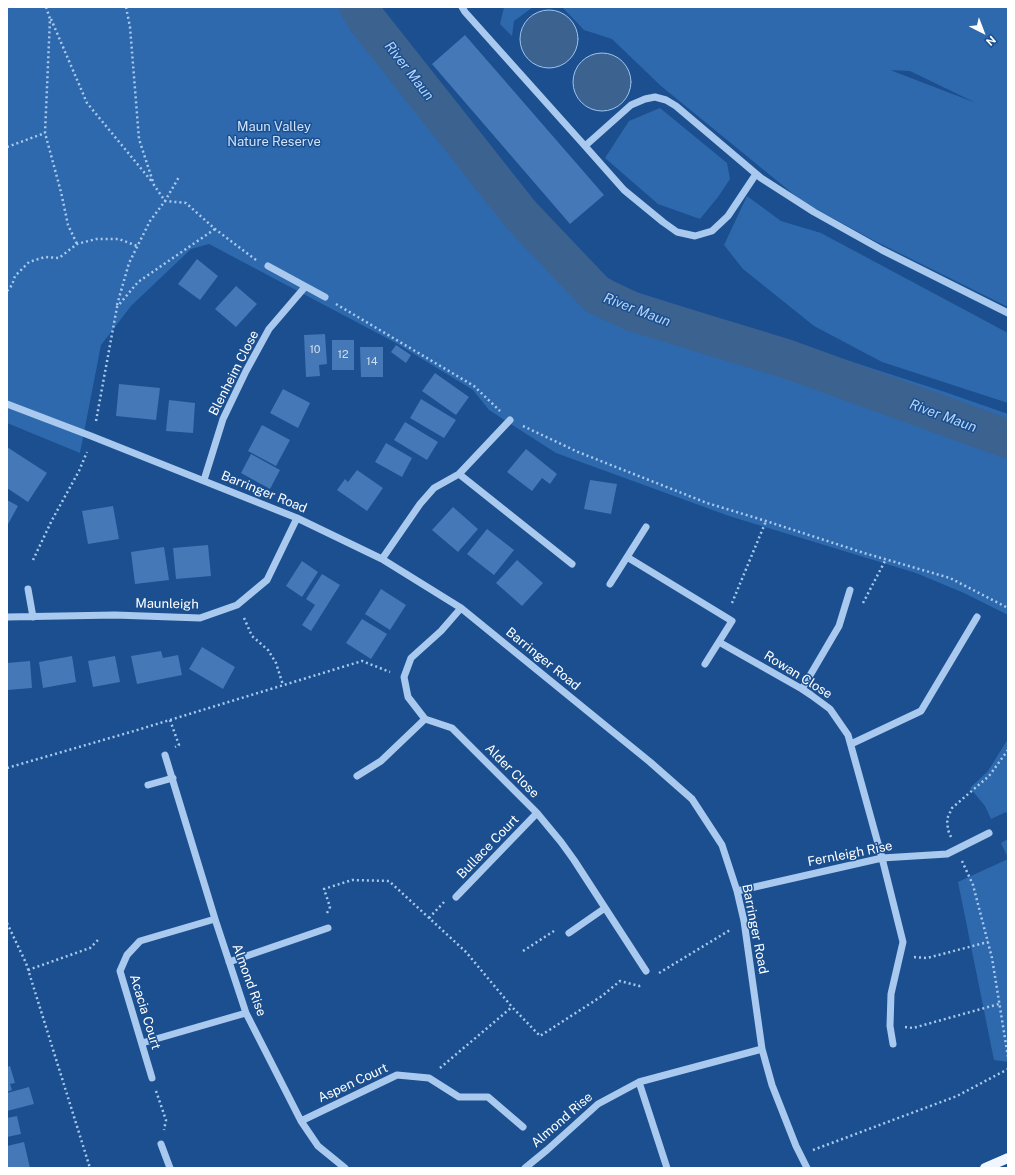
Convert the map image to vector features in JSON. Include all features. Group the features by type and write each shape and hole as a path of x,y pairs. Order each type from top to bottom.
{"main road":[{"path":"985,1168 1008,1158"}],"street":[{"path":"462,7 624,190 677,232 695,236 712,231 728,216 756,174"},
{"path":"585,146 631,105 645,99 655,97 666,100 676,106 761,178 814,212 876,246 1008,313"},
{"path":"268,266 325,297"},
{"name":"Blenheim Close","path":"204,480 222,419 246,371 269,329 305,287"},
{"name":"Barringer Road","path":"7,404 204,480 297,518 382,559 461,608 650,762 692,799 722,846 737,891 744,921 762,1049 772,1085 800,1155 807,1168"},
{"path":"382,559 420,504 434,488 459,474 510,420"},
{"path":"459,474 572,564"},
{"name":"Maunleigh","path":"7,617 115,615 200,618 237,605 267,580 297,518"},
{"path":"610,584 646,527"},
{"path":"627,557 732,621 705,664"},
{"path":"28,589 33,617"},
{"path":"802,689 839,626 850,590"},
{"path":"357,776 381,761 426,719 408,697 404,677 411,658 441,631 461,608"},
{"path":"851,744 921,711 977,617"},
{"name":"Rowan Close","path":"719,642 802,689 830,709 848,735 882,858 903,942 890,994 890,1026 893,1044"},
{"name":"Alder Close","path":"426,719 452,728 537,813 562,842 646,971"},
{"name":"Almond Rise","path":"165,754 215,919 246,1013 301,1121 318,1146 345,1168"},
{"path":"148,785 173,778"},
{"name":"Bullace Court","path":"456,897 537,813"},
{"name":"Fernleigh Rise","path":"737,891 882,858 947,854 989,832"},
{"path":"569,932 605,908"},
{"name":"Acacia Court","path":"152,1078 120,971 127,955 140,941 215,919"},
{"path":"229,962 328,928"},
{"path":"142,1043 246,1013"},
{"name":"Almond Rise","path":"525,1168 598,1104 638,1082 762,1049"},
{"name":"Aspen Court","path":"301,1121 397,1075 429,1078 459,1097 488,1097 523,1128"},
{"path":"638,1082 667,1168"},
{"path":"161,1144 170,1168"}],"path":[{"path":"46,7 87,103 166,201 186,203 215,229 253,259 268,266"},
{"path":"126,7 130,27 138,139 154,185"},
{"path":"50,19 45,133 68,225 76,244"},
{"path":"7,147 45,133"},
{"path":"96,421 117,307 129,263 150,221 166,201 179,177"},
{"path":"117,307 138,282 215,229"},
{"path":"7,291 12,285 15,276 29,262 45,257 59,258 76,244 96,239 119,239 137,246"},
{"path":"325,297 474,386 510,420 578,452 707,503 864,553 950,578 1008,608"},
{"path":"34,560 52,520 79,471 86,452"},
{"path":"732,621 731,604 766,521"},
{"path":"237,605 252,636 268,650 276,663 283,685"},
{"path":"7,768 362,661 404,677"},
{"path":"170,720 179,744"},
{"path":"1008,750 990,776 952,808 947,819 948,830 973,886 988,942 1008,1057"},
{"path":"316,933 330,907 324,888 352,880 389,881 466,952 512,1007 540,1036 602,996 620,981 639,986 645,982"},
{"path":"657,975 744,921"},
{"path":"7,923 26,963 90,1168"},
{"path":"523,951 564,925 569,932"},
{"path":"28,970 90,948 99,939"},
{"path":"913,957 927,958 988,942"},
{"path":"913,1028 999,1004"},
{"path":"429,1078 512,1007"},
{"path":"800,1155 957,1096 1008,1069"},
{"path":"155,1088 166,1120"}],"green space":[{"name":"Maun Valley Nature Reserve","path":"7,7 370,7 583,262 624,288 945,392 1008,414 1008,615 964,593 916,573 729,516 556,453 489,410 473,390 396,343 209,244 191,249 131,306 101,345 80,453 7,423"},
{"path":"504,7 533,7 514,21 512,36 500,24"},
{"path":"561,7 1008,7 1008,307 873,240 803,202 661,86 612,39 584,30","holes":["890,70 910,71 976,103"]},
{"path":"660,108 727,163 730,179 700,219 658,204 605,158 629,121"},
{"path":"747,196 781,221 821,233 1008,333 1008,403 882,362 814,326 743,269 724,245"},
{"path":"1008,739 1008,816 1006,812 991,819 985,806 970,788 988,771"},
{"path":"1008,839 1008,858 1001,843"},
{"path":"1008,859 1008,1062 994,1060 958,882"}],"shaded area":[{"path":"549,10 565,15 573,23 578,39 573,55 565,63 549,68 533,63 525,55 520,39 525,23 533,15"},
{"path":"602,53 618,58 626,66 631,82 626,98 618,106 602,111 586,106 578,98 573,82 578,66 586,58"}],"building":[{"path":"465,35 604,195 570,224 432,64"},
{"path":"197,259 218,276 200,300 178,284"},
{"path":"236,286 257,304 236,327 215,309"},
{"path":"325,334 327,364 319,365 320,376 306,377 304,335"},
{"path":"332,340 354,340 354,370 332,370"},
{"path":"396,345 411,355 406,363 391,352"},
{"path":"360,347 383,347 383,377 361,377"},
{"path":"435,373 469,397 456,415 422,391"},
{"path":"119,384 160,388 156,420 116,416"},
{"path":"283,389 310,403 298,428 270,413"},
{"path":"421,399 456,420 444,438 410,418"},
{"path":"169,400 195,403 193,433 166,431"},
{"path":"405,422 438,442 427,460 394,440"},
{"path":"262,425 290,440 276,466 248,451"},
{"path":"386,443 412,458 402,477 375,462"},
{"path":"7,447 47,473 28,502 7,488"},
{"path":"526,449 557,474 550,484 542,478 532,491 507,472"},
{"path":"251,454 280,470 270,489 241,473"},
{"path":"357,470 383,488 367,511 337,490 345,479 348,482"},
{"path":"590,480 617,484 611,514 584,509"},
{"path":"7,500 18,506 7,526"},
{"path":"113,506 119,539 88,544 82,511"},
{"path":"453,507 478,529 458,552 432,530"},
{"path":"487,529 514,550 494,575 467,554"},
{"path":"208,545 211,576 176,579 173,548"},
{"path":"164,547 169,580 135,584 131,552"},
{"path":"517,560 543,583 522,606 496,583"},
{"path":"302,561 318,572 302,597 286,586"},
{"path":"322,574 340,585 311,631 302,625 315,605 306,599"},
{"path":"381,589 406,605 390,630 365,614"},
{"path":"362,619 387,634 371,659 346,643"},
{"path":"202,647 235,667 223,689 189,669"},
{"path":"161,651 163,658 178,655 182,675 137,684 131,656"},
{"path":"72,656 76,682 43,688 39,662"},
{"path":"115,656 120,682 93,687 88,661"},
{"path":"30,661 32,688 7,690 7,663"},
{"path":"10,1066 15,1083 10,1084 12,1090 7,1092 7,1067"},
{"path":"29,1087 34,1104 7,1111 7,1093"},
{"path":"17,1116 21,1134 7,1137 7,1118"},
{"path":"24,1142 30,1168 7,1168 7,1146"}],"waterway":[{"name":"River Maun","path":"359,7 367,20 521,215 597,295 633,312 787,359 1008,439"}]}
